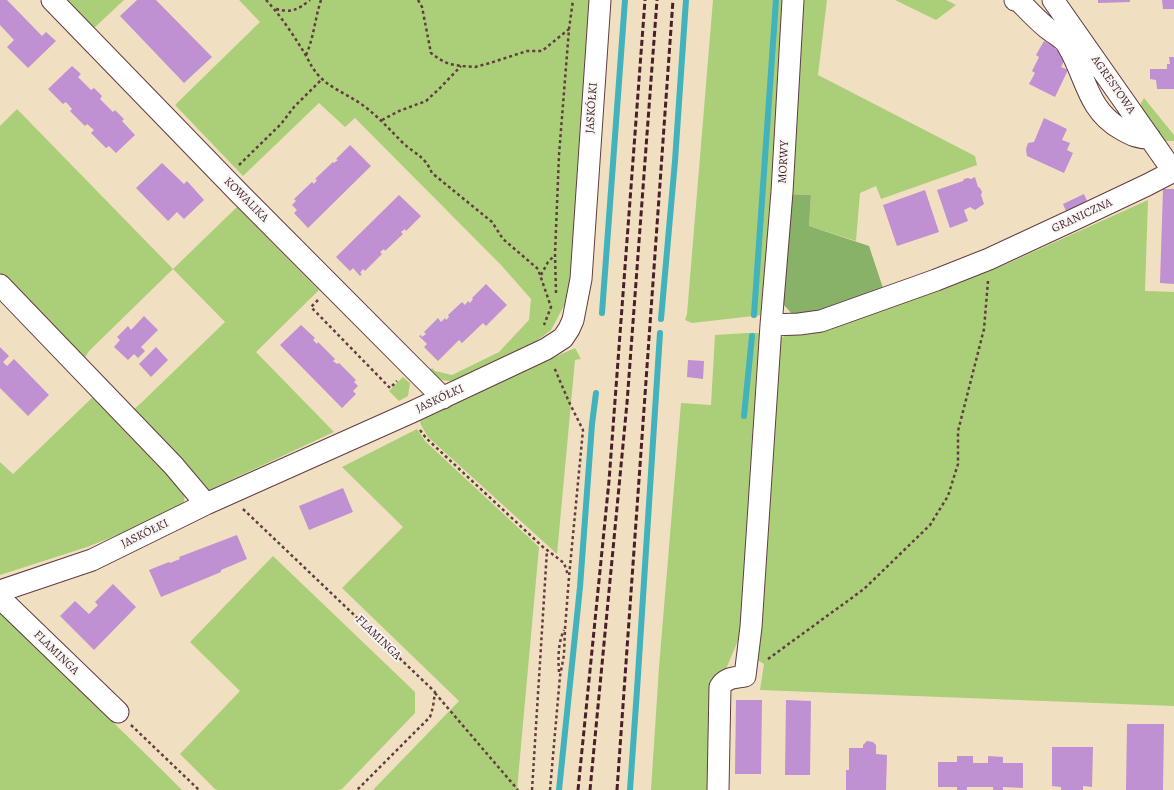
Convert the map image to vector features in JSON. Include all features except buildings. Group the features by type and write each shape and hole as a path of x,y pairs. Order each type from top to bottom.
{"street":[{"name":"KOWALIKA","path":"52,0 224,178 443,398"},
{"name":"JASKÓŁKI","path":"0,591 92,560 206,504 443,398 546,348 563,338 573,320 581,279 600,0"},
{"name":"MORWY","path":"746,676 752,619 794,0"},
{"path":"1015,0 1028,0"},
{"path":"1019,0 1047,28 1068,45 1088,93 1103,117 1114,126 1129,134 1139,138 1150,138"},
{"name":"AGRESTOWA","path":"1052,0 1174,171"},
{"name":"GRANICZNA","path":"771,325 799,324 821,321 936,280 989,259 1134,192 1174,171"},
{"path":"0,285 173,465 206,504"},
{"name":"FLAMINGA","path":"0,598 118,712"},
{"path":"718,790 720,687 723,682 730,678 746,676"}],"path":[{"path":"266,0 275,9 306,55 313,70 322,79 333,88 360,103 382,120 408,147 427,162 432,173 492,222 503,239 538,269 558,324 569,329"},
{"path":"275,9 292,11 301,7 310,0"},
{"path":"306,55 311,44 317,12 321,0"},
{"path":"418,0 422,7 431,53 449,64 475,67 528,51 542,51 569,29"},
{"path":"555,299 555,254 559,155 569,29 574,0"},
{"path":"382,120 399,111 426,101 461,66"},
{"path":"224,178 281,124 294,107 322,79"},
{"path":"541,276 548,262 555,254"},
{"path":"746,676 864,589 930,525 948,496 958,464 958,431 984,329 989,259"},
{"path":"332,286 311,307 390,388 412,367"},
{"path":"544,327 553,303"},
{"path":"546,348 569,402 583,430 569,577 564,655 560,676 550,790"},
{"path":"412,412 418,426 426,438 547,550 564,563 569,577"},
{"name":"FLAMINGA","path":"228,494 435,692 518,790"},
{"path":"532,790 547,550"},
{"path":"560,676 559,648 561,637 565,629"},
{"path":"357,790 430,716 435,692"},
{"path":"118,712 199,790"}],"green space":[{"path":"66,0 124,0 94,28"},
{"path":"239,0 592,0 573,266 566,302 551,330 531,345 453,381 445,381 437,378 428,371 432,368 435,371 452,375 499,352 529,320 531,299 501,265 355,118 345,127 319,103 243,176 175,105 260,22"},
{"path":"713,0 827,0 818,75 975,156 977,165 881,199 876,186 860,193 856,241 809,226 811,195 774,193 762,315 692,323 685,320 687,314"},
{"path":"895,0 946,0 956,5 936,20"},
{"path":"1144,98 1174,135 1174,141 1162,141 1141,111 1141,103"},
{"path":"17,109 173,269 89,351 84,359 0,275 0,126"},
{"path":"787,194 811,195 809,226 869,246 883,288 828,310 793,315 783,304"},
{"path":"1148,200 1145,291 1174,292 1174,706 760,690 764,664 754,658 779,339 792,333 813,332 1002,266"},
{"path":"237,207 319,290 256,352 334,432 207,491 133,410 225,322 173,269"},
{"path":"758,333 763,336 742,631 726,669 713,790 651,790 659,667 681,403 711,405 715,335"},
{"path":"575,348 581,359 575,360 557,554 428,437 421,425 419,417"},
{"path":"403,377 410,383 408,396 399,401 389,391"},
{"path":"97,393 185,490 184,503 157,519 87,547 0,575 0,462 13,474"},
{"path":"417,429 425,441 539,547 517,790 373,790 459,701 342,588 403,527 342,467"},
{"path":"273,556 415,692 415,713 342,789 218,790 215,789 180,754 240,691 190,642"},
{"path":"0,612 164,772 182,790 0,790"}],"waterway":[{"path":"602,313 625,0"},
{"path":"661,319 675,161 686,0"},
{"path":"754,315 776,0"},
{"path":"630,790 660,333"},
{"path":"744,416 752,336"},
{"path":"559,790 580,587 592,424 596,393"}],"railway":[{"path":"578,790 609,481 645,0"},
{"path":"590,790 627,403 657,0"},
{"path":"617,790 673,0"}]}
